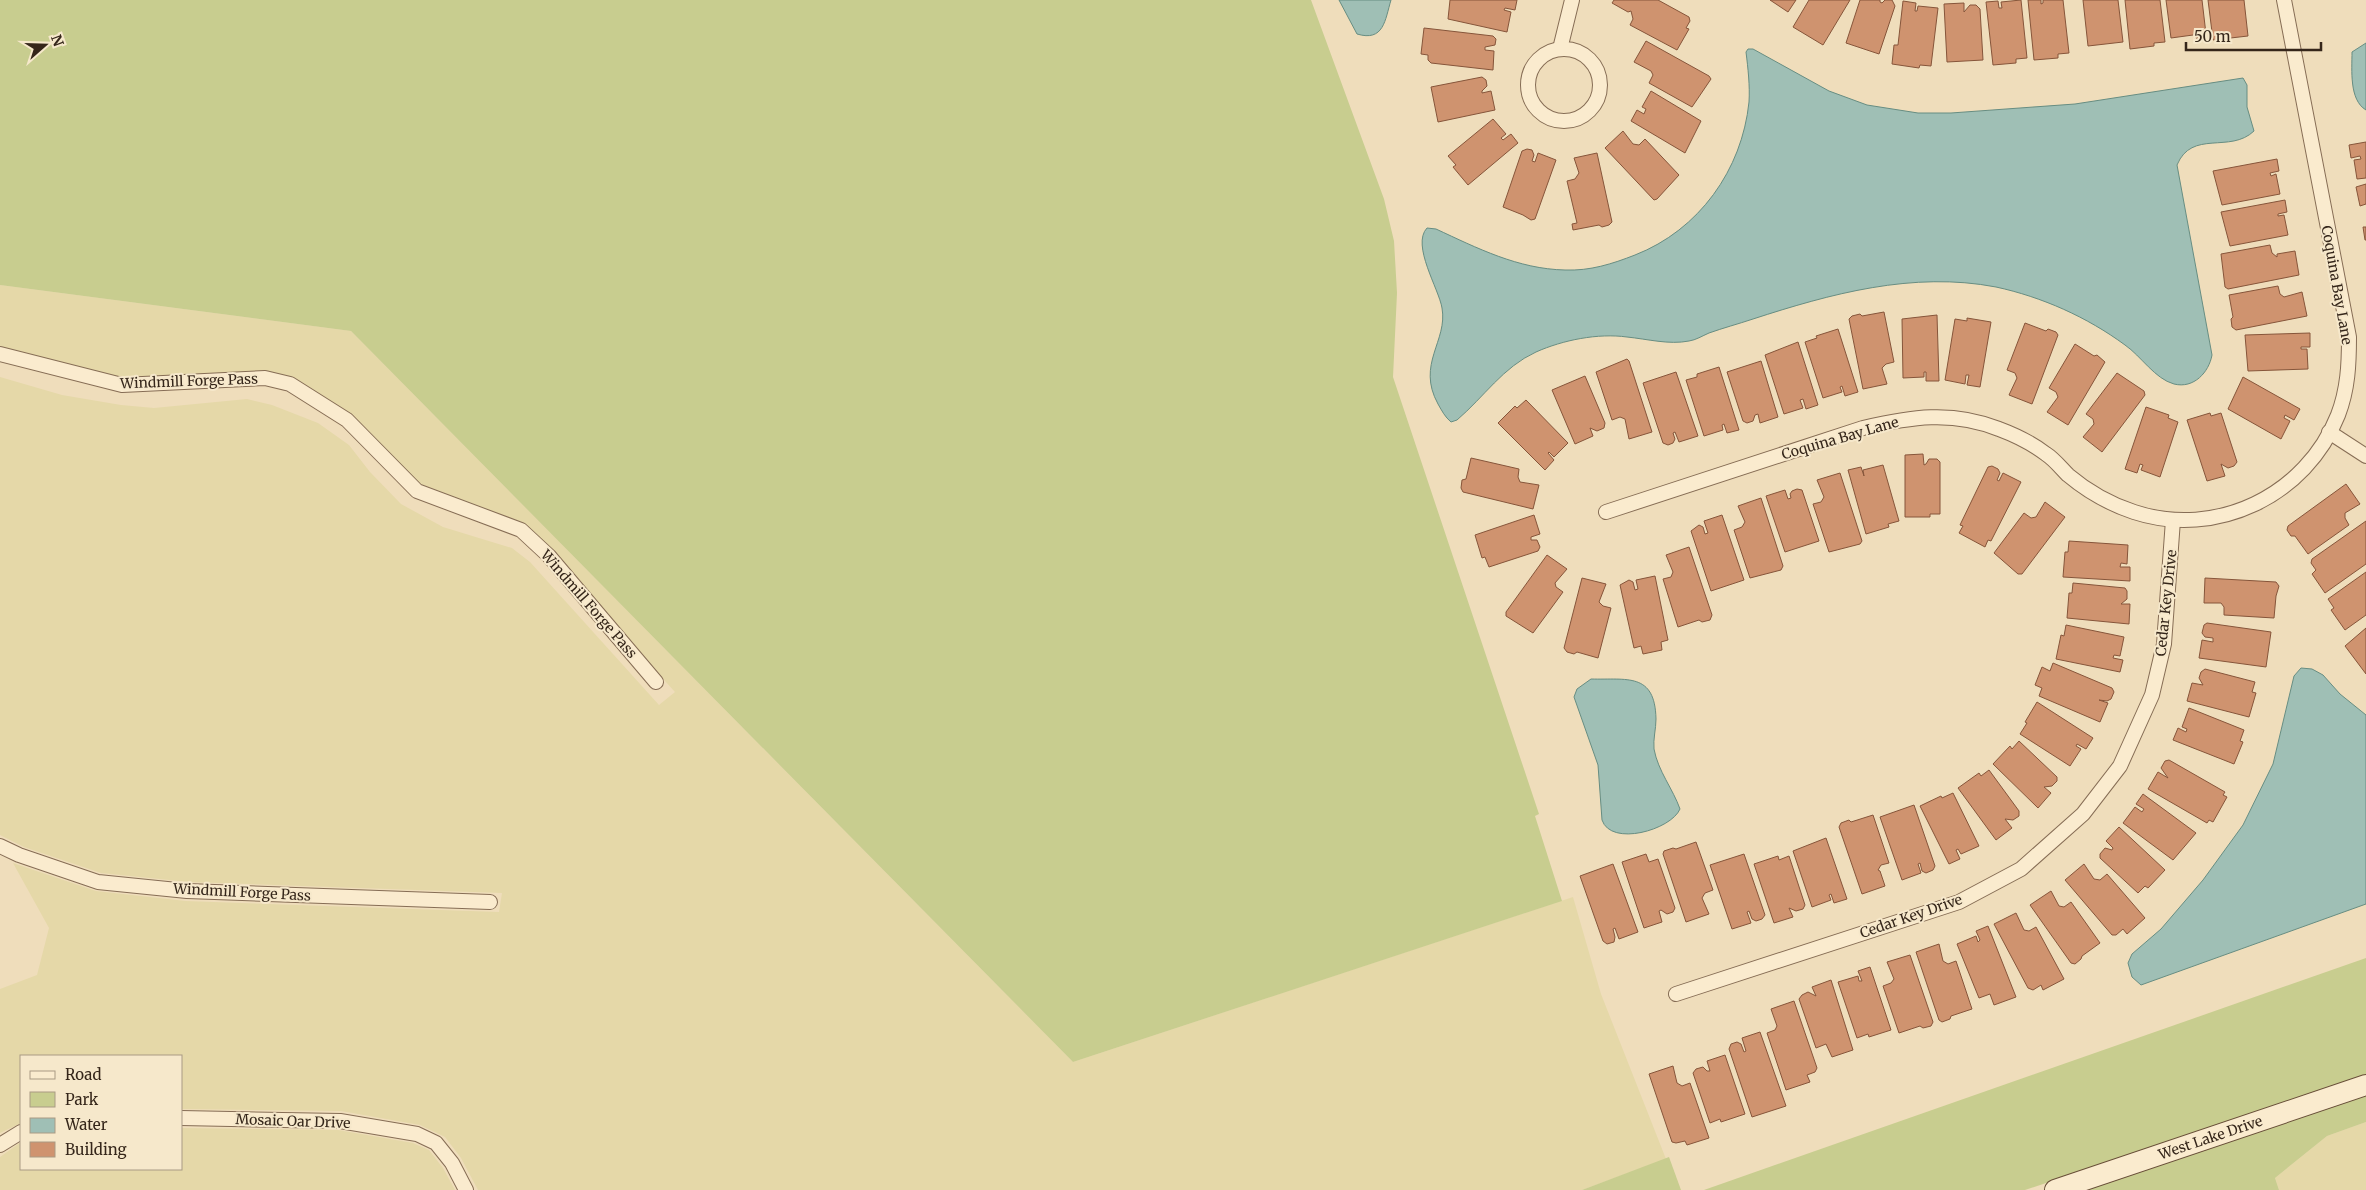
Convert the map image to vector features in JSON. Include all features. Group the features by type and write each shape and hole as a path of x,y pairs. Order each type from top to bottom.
{"street":[{"path":"1560,49 1572,0"},
{"name":"Coquina Bay Lane","path":"1606,512 1862,428 1900,419 1946,416 1999,429 2046,454 2070,476 2096,495 2134,512 2180,522 2219,517 2261,501 2294,479 2322,447 2338,415 2349,376 2348,337 2284,0"},
{"path":"1560,49 1573,50 1584,55 1593,64 1599,75 1600,88 1597,100 1590,110 1580,118 1568,121 1556,120 1545,116 1531,99 1528,88 1531,72 1540,58 1560,49"},
{"name":"Windmill Forge Pass","path":"0,354 122,385 265,378 290,384 347,420 417,491 521,530 549,556 656,682"},
{"path":"2330,432 2366,456"},
{"name":"Cedar Key Drive","path":"1676,994 1959,902 2021,869 2083,814 2120,766 2152,695 2164,644 2173,520"},
{"name":"Windmill Forge Pass","path":"0,846 19,855 98,882 187,891 490,902"},
{"name":"West Lake Drive","path":"2055,1190 2366,1085"},
{"name":"Mosaic Oar Drive","path":"182,1118 340,1120 417,1134 436,1143 452,1162 466,1190"},
{"path":"0,1145 20,1133"}],"shaded area":[{"path":"0,285 351,331 1073,1062 1573,897 1601,994 1666,1159 1582,1190 478,1190 461,1158 445,1137 420,1125 341,1111 182,1109 182,1055 20,1055 20,1123 0,1133 0,989 37,975 49,928 13,863 96,891 186,901 499,912 502,893 189,882 101,873 24,847 0,835 0,377 62,395 121,405 154,408 247,399 272,405 318,423 349,445 370,472 401,504 443,527 512,548 530,562 659,705 675,692 545,549 414,488 329,406 280,387 248,380 155,389 0,358"},
{"path":"2366,1122 2366,1190 2279,1190 2275,1178 2327,1136"},
{"path":"182,1128 338,1130 413,1143 429,1150 443,1168 455,1190 0,1190 0,1157 20,1143 20,1170 182,1170"}],"green space":[{"path":"0,0 1311,0 1384,199 1394,241 1397,293 1393,377 1539,814 1535,816 1562,901 1073,1062 351,331 0,285"},
{"path":"2366,958 2366,1075 2025,1190 1704,1190"},
{"path":"2366,1095 2366,1122 2327,1136 2275,1178 2279,1190 2083,1190"},
{"path":"1669,1157 1681,1190 1582,1190"}],"water":[{"path":"1339,0 1391,0 1382,28 1373,35 1366,36 1357,34"},
{"path":"2366,43 2366,110 2354,92 2352,52"},
{"path":"1748,49 1753,49 1829,91 1867,105 1918,113 1951,113 2075,104 2243,78 2247,85 2247,107 2254,131 2244,138 2234,141 2202,144 2192,148 2184,154 2177,165 2212,355 2204,373 2194,382 2188,384 2174,384 2167,381 2154,372 2125,345 2110,335 2080,317 2030,296 1996,287 1965,283 1903,284 1872,288 1812,301 1720,329 1689,341 1666,342 1604,336 1581,338 1558,344 1524,358 1494,383 1457,420 1451,422 1438,404 1432,390 1430,377 1431,365 1443,320 1440,300 1427,267 1422,245 1423,236 1427,228 1436,229 1514,262 1548,269 1592,268 1635,255 1658,244 1679,230 1697,214 1727,174 1745,127 1749,102 1746,52"},
{"path":"2301,668 2312,669 2323,675 2340,694 2366,715 2366,904 2141,985 2132,977 2128,963 2132,954 2161,929 2203,880 2243,825 2273,764 2294,676"},
{"path":"1591,679 1616,679 1637,682 1650,693 1656,719 1654,749 1656,757 1680,809 1674,817 1654,829 1628,834 1617,833 1608,828 1602,820 1598,765 1574,697 1577,689"}],"building":[{"path":"1450,0 1517,0 1515,10 1505,8 1504,10 1511,12 1507,32 1448,19"},
{"path":"1614,0 1658,0 1689,17 1690,21 1686,28 1689,29 1677,50 1630,25 1633,19 1631,11 1628,12 1612,3"},
{"path":"1770,0 1796,0 1788,12"},
{"path":"1809,0 1850,0 1823,45 1793,27"},
{"path":"1860,0 1880,0 1882,3 1885,0 1892,0 1895,6 1879,54 1846,43"},
{"path":"2021,0 2027,58 2016,59 2016,63 1993,65 1986,2 1998,1 1999,8 2002,8 2001,2"},
{"path":"2028,0 2041,0 2041,4 2043,0 2063,0 2069,53 2058,54 2058,58 2034,60"},
{"path":"2083,0 2118,0 2123,42 2088,46"},
{"path":"2125,0 2160,0 2165,42 2154,43 2154,46 2130,49"},
{"path":"2166,0 2202,0 2206,34 2203,38 2196,38 2193,35 2171,38"},
{"path":"2208,0 2244,0 2248,36 2213,40"},
{"path":"1903,1 1916,3 1915,11 1917,11 1918,6 1938,8 1931,66 1920,65 1919,68 1892,64 1894,45 1898,45"},
{"path":"1964,3 1964,12 1970,5 1976,5 1980,9 1983,60 1947,62 1944,4"},
{"path":"1424,28 1493,36 1496,39 1495,45 1485,47 1485,50 1494,51 1493,70 1431,63 1428,60 1428,55 1421,54"},
{"path":"1646,41 1709,76 1711,79 1692,107 1649,83 1653,75 1651,71 1634,62"},
{"path":"1482,77 1486,80 1487,86 1482,93 1491,91 1495,110 1438,122 1431,87"},
{"path":"1651,91 1701,121 1685,153 1631,121 1637,110 1644,114 1646,109 1642,107"},
{"path":"1493,119 1506,134 1501,138 1503,140 1511,134 1518,143 1468,185 1453,167 1456,165 1448,156"},
{"path":"1623,131 1633,144 1639,145 1645,139 1679,175 1657,199 1654,200 1605,148"},
{"path":"2366,142 2366,178 2357,179 2354,160 2361,159 2360,156 2351,158 2349,145"},
{"path":"1532,150 1534,155 1532,161 1535,162 1538,153 1556,160 1535,219 1531,220 1503,207 1522,151"},
{"path":"1597,153 1612,222 1602,227 1599,225 1573,230 1572,224 1577,223 1567,181 1575,179 1579,173 1574,158"},
{"path":"2277,159 2279,171 2270,173 2271,176 2276,174 2280,194 2222,205 2213,171"},
{"path":"2366,184 2366,204 2360,206 2356,187"},
{"path":"2285,200 2287,212 2278,214 2278,216 2284,215 2288,235 2230,246 2221,212"},
{"path":"2363,227 2366,227 2366,240 2365,240"},
{"path":"2270,245 2272,253 2277,257 2277,254 2295,251 2299,275 2228,289 2225,287 2221,254"},
{"path":"2278,286 2280,294 2284,297 2302,292 2307,316 2236,330 2232,327 2231,319 2233,317 2229,295"},
{"path":"1884,312 1894,362 1886,364 1882,368 1887,384 1863,389 1849,319 1860,314 1862,316"},
{"path":"1937,315 1939,381 1926,381 1926,372 1924,372 1924,377 1903,378 1902,319"},
{"path":"1967,318 1991,322 1980,387 1967,385 1969,375 1966,375 1965,384 1945,380 1955,319 1967,321"},
{"path":"2025,323 2046,331 2048,329 2056,332 2058,335 2032,404 2009,395 2017,378 2015,373 2007,370"},
{"path":"1838,329 1858,392 1845,396 1842,386 1840,387 1842,392 1823,398 1805,342 1817,338 1816,336"},
{"path":"2310,333 2310,347 2301,347 2301,349 2307,349 2308,369 2248,371 2245,335"},
{"path":"1798,342 1818,405 1806,409 1803,399 1800,400 1803,408 1784,414 1765,355"},
{"path":"2075,344 2094,356 2097,355 2105,362 2068,425 2047,412 2058,397 2056,392 2049,388"},
{"path":"1627,359 1652,432 1629,439 1625,419 1620,417 1612,420 1596,372"},
{"path":"1761,361 1778,417 1760,423 1758,414 1755,415 1753,421 1747,423 1743,421 1727,372"},
{"path":"1719,367 1739,430 1727,433 1724,424 1722,425 1723,430 1704,436 1686,380 1697,377 1697,374"},
{"path":"1676,372 1698,436 1679,442 1675,432 1673,433 1675,439 1673,443 1668,445 1663,443 1643,383"},
{"path":"2117,373 2144,391 2145,395 2102,452 2083,437 2094,424 2093,419 2086,414"},
{"path":"1585,376 1605,423 1604,428 1597,431 1590,428 1593,436 1575,444 1552,390"},
{"path":"2243,377 2300,409 2294,420 2285,415 2284,418 2290,421 2281,439 2228,409"},
{"path":"1526,400 1568,443 1554,457 1548,453 1554,460 1545,470 1498,423 1515,406 1517,408"},
{"path":"2146,407 2169,415 2168,418 2178,422 2160,477 2141,470 2143,465 2140,464 2137,473 2125,469"},
{"path":"2210,413 2211,416 2221,413 2237,462 2234,466 2228,468 2221,464 2225,476 2207,481 2187,420"},
{"path":"1923,454 1924,465 1929,459 1937,459 1940,462 1940,514 1930,514 1930,517 1905,517 1905,455"},
{"path":"1471,458 1519,469 1518,477 1520,482 1539,485 1533,509 1463,492 1461,488 1462,480 1466,479"},
{"path":"1883,465 1899,521 1888,524 1889,527 1866,534 1848,470 1861,467 1864,476 1863,470"},
{"path":"1992,466 1998,469 2000,473 1997,480 1999,481 2003,473 2021,482 1991,541 1988,540 1985,547 1959,533 1963,526 1960,525 1988,467"},
{"path":"1840,473 1862,541 1860,544 1829,552 1813,504 1821,502 1824,497 1817,480"},
{"path":"2346,484 2360,504 2345,513 2345,518 2349,525 2308,554 2295,536 2291,536 2287,530 2288,526"},
{"path":"1785,490 1788,499 1791,498 1790,494 1792,491 1802,490 1819,541 1785,552 1766,496"},
{"path":"1761,498 1783,566 1781,570 1750,578 1734,530 1742,527 1745,522 1738,506"},
{"path":"2045,502 2065,517 2022,574 2018,574 1994,553 2024,513 2031,518 2036,517"},
{"path":"1534,515 1540,534 1531,537 1531,540 1537,540 1540,547 1538,551 1489,567 1485,557 1482,558 1475,535"},
{"path":"1722,515 1744,580 1711,591 1691,531 1699,525 1703,527 1705,534 1708,533 1704,521"},
{"path":"2366,521 2366,564 2325,593 2312,574 2316,570 2311,563 2312,559"},
{"path":"2069,541 2128,545 2127,564 2121,563 2120,567 2130,567 2130,581 2063,577 2065,552 2068,552"},
{"path":"1689,547 1712,615 1710,620 1702,622 1699,620 1678,627 1663,579 1671,577 1673,572 1666,555"},
{"path":"1547,555 1567,569 1555,583 1556,587 1563,592 1533,633 1506,616 1506,612"},
{"path":"2366,572 2366,615 2345,630 2331,610 2334,608 2328,599"},
{"path":"1655,576 1668,640 1661,642 1662,650 1643,654 1641,646 1634,648 1620,585 1629,580 1633,582 1635,590 1638,589 1636,580"},
{"path":"1582,578 1606,584 1599,602 1603,606 1611,608 1598,658 1577,652 1574,654 1567,652 1564,648"},
{"path":"2205,578 2276,582 2279,586 2274,618 2224,615 2224,607 2221,603 2204,603"},
{"path":"2073,583 2125,588 2127,599 2121,604 2130,604 2129,624 2067,618 2069,593 2072,593"},
{"path":"2207,623 2271,632 2266,667 2199,658 2202,640 2213,642 2213,638 2205,637 2202,633 2204,625"},
{"path":"2066,625 2124,637 2120,656 2114,655 2113,658 2123,660 2120,672 2056,659 2061,635 2064,636"},
{"path":"2366,628 2366,674 2345,646"},
{"path":"2053,663 2112,688 2114,692 2111,699 2107,701 2099,700 2108,703 2100,722 2039,696 2042,688 2035,685 2042,667 2050,671"},
{"path":"2205,669 2255,682 2252,692 2256,693 2249,717 2187,701 2192,683 2203,685 2199,678 2201,672"},
{"path":"2037,702 2093,738 2086,749 2077,744 2076,746 2081,749 2070,766 2020,734"},
{"path":"2189,708 2244,730 2240,741 2243,742 2234,764 2173,740 2178,728 2186,732 2187,729 2182,727"},
{"path":"2019,741 2057,777 2057,781 2052,786 2044,787 2051,793 2038,808 1993,764 2010,746 2012,749"},
{"path":"2169,760 2225,792 2223,795 2227,797 2213,822 2209,820 2207,823 2148,789 2158,772 2168,778 2161,768 2165,761"},
{"path":"1989,770 2019,811 2019,816 2013,820 2005,819 2012,828 1996,840 1958,788 1979,773 1981,776"},
{"path":"1953,793 1979,846 1961,854 1958,849 1956,850 1960,859 1949,864 1920,806 1941,796 1942,798"},
{"path":"2143,794 2196,833 2173,860 2123,823 2135,807 2142,812 2144,809 2136,804"},
{"path":"1914,805 1935,866 1933,870 1926,873 1922,871 1920,863 1918,864 1921,873 1902,880 1880,817"},
{"path":"1873,815 1889,863 1881,865 1878,870 1885,886 1862,894 1839,827 1841,823 1849,820 1851,822"},
{"path":"2119,827 2165,870 2148,888 2145,886 2138,893 2100,858 2100,854 2105,848 2112,850 2113,848 2106,841"},
{"path":"1826,838 1847,899 1834,903 1831,894 1829,895 1831,900 1812,907 1793,851"},
{"path":"1696,842 1713,890 1705,893 1702,898 1709,914 1686,922 1663,854 1664,851"},
{"path":"1646,854 1649,862 1658,859 1675,908 1673,912 1667,914 1661,910 1659,911 1662,922 1644,928 1622,862"},
{"path":"1744,854 1765,915 1762,919 1756,921 1752,919 1749,911 1747,912 1751,923 1732,929 1710,865"},
{"path":"1778,856 1779,860 1789,856 1805,905 1803,909 1796,911 1789,908 1793,917 1774,923 1754,864"},
{"path":"1613,864 1638,932 1619,939 1615,928 1613,929 1614,942 1607,944 1603,941 1580,876"},
{"path":"2084,864 2094,879 2100,880 2107,874 2145,918 2127,934 2123,929 2116,935 2112,935 2065,880"},
{"path":"2051,891 2059,906 2064,907 2071,902 2100,943 2082,956 2075,964 2071,963 2030,905"},
{"path":"2016,913 2024,930 2029,931 2036,927 2064,979 2043,990 2041,985 2033,990 2028,988 1994,924"},
{"path":"1988,926 2016,997 1994,1005 1990,994 1979,998 1957,944 1976,936 1978,942 1980,940 1976,931"},
{"path":"1939,944 1943,961 1948,964 1956,961 1972,1009 1951,1016 1950,1019 1942,1022 1939,1020 1916,952"},
{"path":"1910,955 1933,1022 1931,1026 1923,1028 1920,1026 1899,1033 1883,986 1891,983 1894,979 1887,962"},
{"path":"1870,967 1891,1030 1869,1037 1868,1034 1857,1038 1838,982 1858,976 1859,981 1862,981 1858,971"},
{"path":"1831,980 1853,1050 1832,1057 1826,1044 1816,1048 1799,999 1808,992 1816,996 1812,987"},
{"path":"1794,1001 1817,1068 1815,1072 1807,1075 1810,1082 1786,1090 1767,1033 1775,1030 1777,1026 1771,1009"},
{"path":"1760,1032 1786,1106 1752,1117 1729,1049 1731,1044 1737,1042 1741,1044 1744,1052 1746,1051 1742,1038"},
{"path":"1725,1055 1745,1114 1721,1122 1720,1119 1710,1123 1693,1073 1696,1069 1703,1067 1710,1071 1707,1061"},
{"path":"1673,1066 1677,1083 1682,1086 1690,1083 1709,1138 1687,1145 1685,1141 1672,1142 1649,1074"}]}
